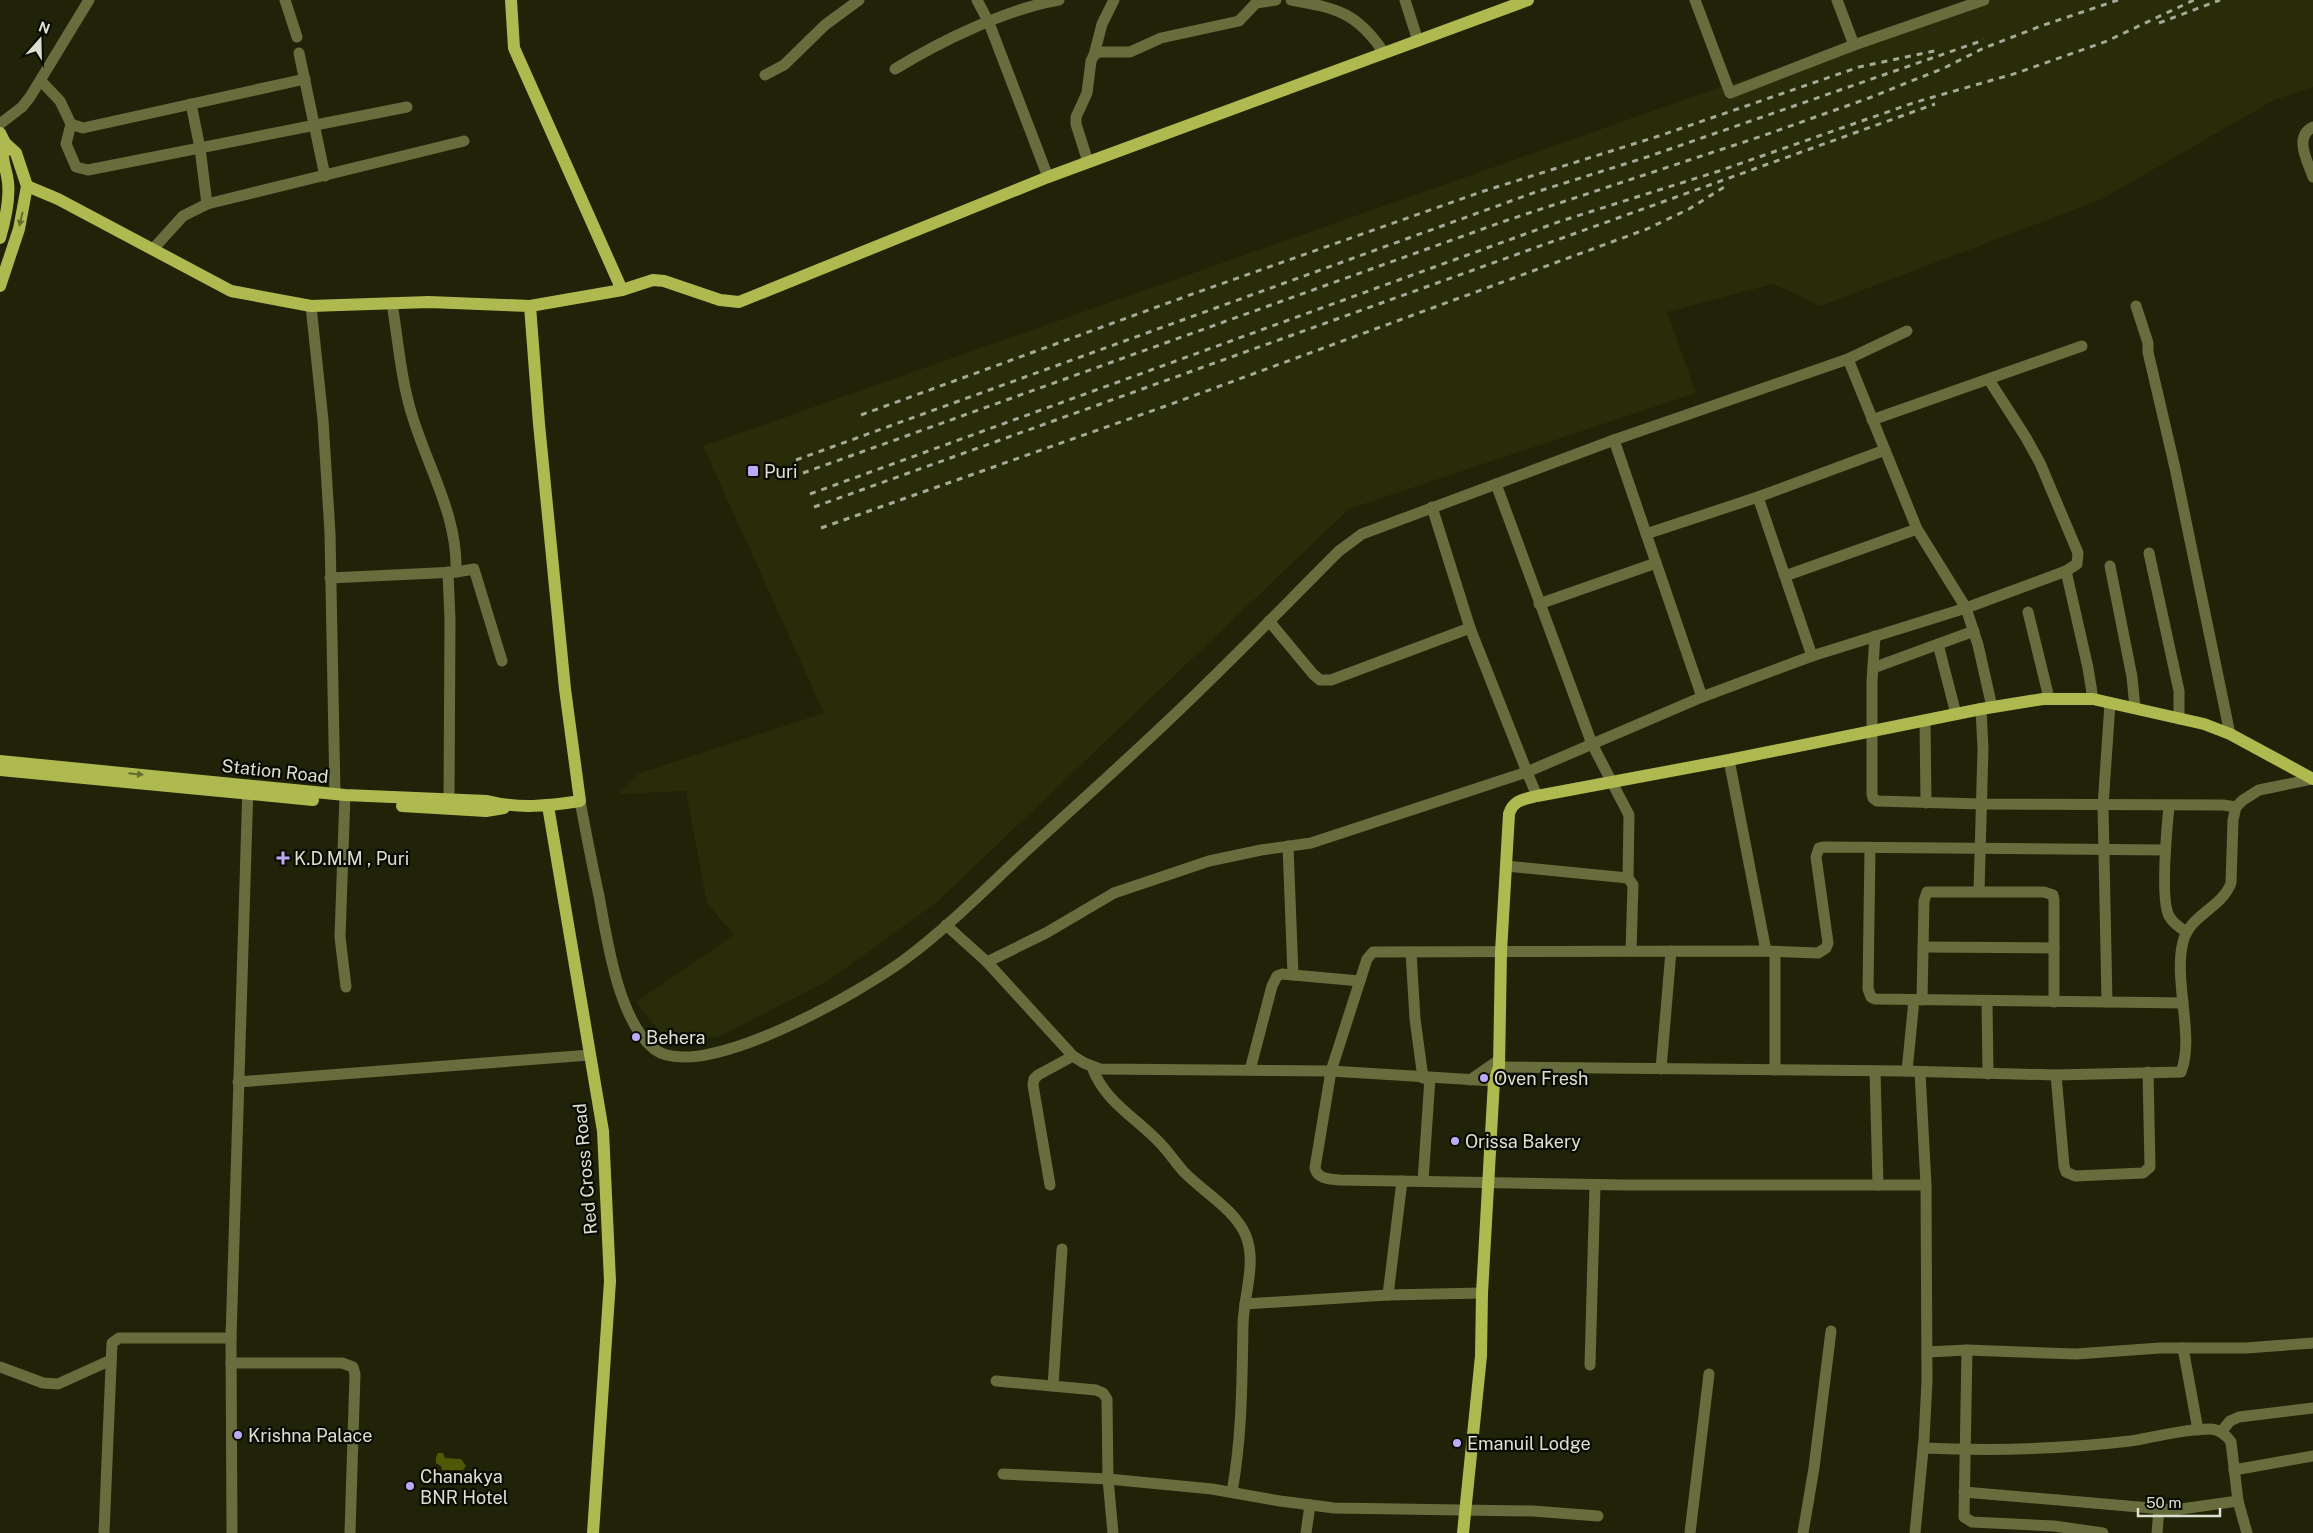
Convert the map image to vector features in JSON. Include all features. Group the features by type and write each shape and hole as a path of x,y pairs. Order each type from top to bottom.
{"main road":[{"path":"511,0 514,48 622,290"},
{"path":"27,186 58,199 231,291 311,306 429,302 530,306 622,290 653,280 664,281 720,300 739,302 1048,177 1528,0"},
{"path":"0,238 5,222 1,155 2,138"},
{"path":"0,286 19,228 27,186 16,153 2,138"},
{"path":"530,306 539,424 562,660 572,759 580,801"},
{"path":"1463,1533 1480,1360 1494,1081 1499,1064 1501,952 1506,866 1511,808 1519,800 1730,760 1874,729 2049,698 2093,699 2204,724 2230,734 2313,779"},
{"name":"Station Road","path":"0,760 247,790 342,797 488,802 509,807 548,806 580,801"},
{"path":"0,770 247,790"},
{"path":"342,797 486,812 509,807"},
{"name":"Red Cross Road","path":"548,806 602,1131 610,1281 593,1533"}],"street":[{"path":"0,124 22,107 41,80 89,0"},
{"path":"285,0 297,37"},
{"path":"765,75 784,65 825,26 859,0"},
{"path":"977,0 989,23 1048,177"},
{"path":"895,69 927,50 989,23 1039,4 1059,0"},
{"path":"1088,162 1076,124 1076,117 1086,93 1091,61 1102,24 1114,0"},
{"path":"1094,55 1100,52 1130,52 1161,38 1239,21 1256,4 1276,0"},
{"path":"1291,0 1340,12 1358,22 1371,34 1384,53"},
{"path":"1404,0 1418,41"},
{"path":"1695,0 1730,93 1854,45 1984,0"},
{"path":"1838,0 1854,45"},
{"path":"299,53 325,176"},
{"path":"41,80 60,102 72,124 83,128 304,80"},
{"path":"191,104 200,148 207,204"},
{"path":"72,124 66,144 76,167 82,170 407,108"},
{"path":"2313,127 2305,134 2302,140 2313,177"},
{"path":"153,250 183,216 207,204 464,141"},
{"path":"392,303 411,415 447,508 452,528 450,800"},
{"path":"311,306 323,420 330,534 330,578 342,797 340,937 346,987"},
{"path":"2136,306 2148,343 2148,352 2175,468 2230,734"},
{"path":"580,801 614,973 633,1022 642,1036 656,1050 678,1058 710,1055 741,1045 795,1024 906,958 946,925 1166,723 1339,551 1362,534 1614,440 1848,359 1907,331"},
{"path":"1872,420 2082,346"},
{"path":"1848,359 1917,529 1966,608 1974,631 1987,708 1981,804 1979,891"},
{"path":"986,962 1046,933 1114,893 1209,861 1311,843 1527,772 1702,697 1812,656 1966,608 2066,571 2077,564 2078,553 2040,463 1989,380"},
{"path":"1614,440 1702,697"},
{"path":"1646,534 1758,497 1885,450"},
{"path":"1496,484 1592,744 1629,815 1628,878 1633,885 1631,952"},
{"path":"1758,497 1812,656"},
{"path":"1432,507 1470,628 1537,796"},
{"path":"1785,576 1917,529"},
{"path":"2149,553 2179,690 2179,719"},
{"path":"1539,604 1656,563"},
{"path":"2110,566 2132,677 2135,708"},
{"path":"330,578 452,572 474,569 502,660"},
{"path":"2066,571 2088,668 2093,699"},
{"path":"2028,612 2049,698"},
{"path":"1270,621 1320,680 1330,680 1470,628"},
{"path":"1873,668 1974,631"},
{"path":"1875,636 1873,668 1873,798 1882,802 2103,806 2223,805 2236,807"},
{"path":"1938,644 1956,714"},
{"path":"2107,1002 2103,806 2110,703"},
{"path":"1925,720 1926,803"},
{"path":"1730,760 1770,951 1775,1070"},
{"path":"1470,1080 1499,1064 1661,1069 2056,1075 2181,1072 2185,1053 2180,960 2187,932 2228,891 2231,883 2233,820 2236,807 2242,800 2259,790 2313,779"},
{"path":"232,1533 231,1338 247,790"},
{"path":"2169,806 2165,850 2167,907 2169,916 2176,925 2187,932"},
{"path":"1288,846 1293,975"},
{"path":"1926,1185 1595,1185 1340,1180 1327,1179 1316,1173 1315,1168 1331,1071 1367,959 1373,952 1770,951 1818,953 1826,948 1828,943 1816,857 1819,848 2165,850"},
{"path":"1870,848 1869,994 1875,999 2183,1003"},
{"path":"1506,866 1628,878"},
{"path":"1907,1072 1918,1000 1923,948 1924,901 1927,892 2044,892 2053,895 2054,1002"},
{"path":"946,925 986,962 1073,1056 1092,1067 1100,1069 1331,1071 1494,1081"},
{"path":"1923,948 2054,948"},
{"path":"1661,1069 1671,951"},
{"path":"1411,952 1415,1019 1426,1078 1422,1181"},
{"path":"1250,1070 1274,980 1282,974 1360,980"},
{"path":"1987,1001 1988,1074"},
{"path":"238,1082 590,1055"},
{"path":"1050,1185 1033,1086 1034,1079 1073,1056"},
{"path":"1092,1067 1100,1085 1110,1098 1159,1142 1184,1171 1239,1224 1246,1236 1249,1249 1239,1443 1232,1492"},
{"path":"1875,1071 1878,1185"},
{"path":"1915,1533 1923,1448 1927,1352 1926,1185 1920,1072"},
{"path":"2056,1075 2064,1166 2066,1172 2075,1176 2143,1173 2150,1167 2148,1072"},
{"path":"1388,1295 1402,1181"},
{"path":"1590,1365 1595,1185"},
{"path":"1053,1386 1062,1249"},
{"path":"1245,1304 1388,1295 1482,1293"},
{"path":"1803,1533 1814,1468 1831,1331"},
{"path":"104,1533 112,1343 119,1338 231,1338"},
{"path":"1927,1352 1967,1350 2076,1354 2183,1348 2246,1348 2313,1343"},
{"path":"2183,1348 2198,1430"},
{"path":"1967,1350 1963,1514 1967,1520 2054,1526 2104,1533"},
{"path":"0,1367 43,1383 58,1384 111,1360"},
{"path":"231,1363 342,1363 353,1367 355,1374 350,1533"},
{"path":"1690,1533 1709,1374"},
{"path":"996,1381 1096,1390 1107,1399 1108,1479 1113,1533"},
{"path":"2222,1432 2230,1421 2239,1417 2313,1408"},
{"path":"1923,1448 1965,1450 2129,1441 2209,1429 2222,1432 2231,1442 2238,1502 2247,1533"},
{"path":"2234,1470 2313,1456"},
{"path":"1003,1474 1108,1479 1232,1492 1334,1508 1533,1510 1598,1516"},
{"path":"1964,1492 2185,1510 2238,1502"},
{"path":"1306,1533 1310,1505"},
{"path":"2157,1533 2158,1509"}],"shaded area":[{"path":"1985,0 2313,0 2313,87 2274,100 2102,199 1821,306 1773,284 1667,312 1696,393 1349,509 936,903 826,982 718,1037 666,1039 636,1002 734,935 707,903 686,791 619,794 640,773 824,713 703,446 1695,96"},
{"path":"438,1453 443,1453 445,1458 461,1459 466,1466 463,1470 442,1470 441,1466 436,1463"}],"railway":[{"path":"803,473 1505,221 1762,136 1869,98 1944,68 1984,48 2118,0"},
{"path":"810,494 1561,221 1719,171 1916,102 2017,73 2107,41 2194,0"},
{"path":"2159,23 2220,0"},
{"path":"796,460 1533,193 1647,157 1984,40"},
{"path":"861,415 1187,296 1484,191 1662,135 1859,67 1939,50"},
{"path":"814,507 1935,104"},
{"path":"821,528 1163,407 1647,229 1689,209 1729,184"}],"place":[{"name":"Puri","path":"753,471"},
{"name":"K.D.M.M , Puri","path":"283,858"},
{"name":"Behera","path":"636,1037"},
{"name":"Oven Fresh","path":"1484,1078"},
{"name":"Orissa Bakery","path":"1455,1141"},
{"name":"Krishna Palace","path":"238,1435"},
{"name":"Emanuil Lodge","path":"1457,1443"},
{"name":"Chanakya BNR Hotel","path":"410,1486"}]}
